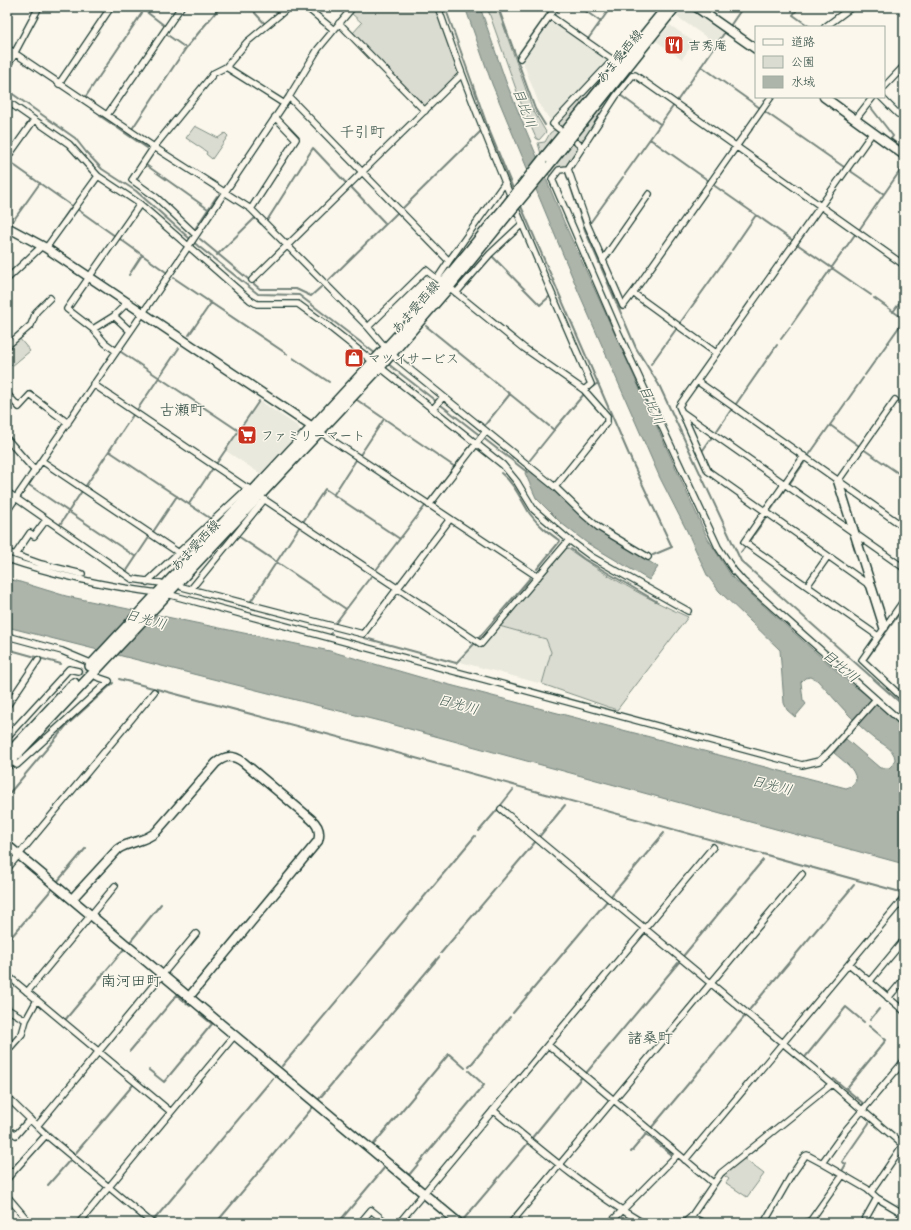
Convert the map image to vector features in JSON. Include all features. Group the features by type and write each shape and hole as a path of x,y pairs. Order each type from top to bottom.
{"main road":[{"name":"あま愛西線","path":"8,760 97,662 316,430 446,285 545,163 621,63 667,7"},
{"name":"あま愛西線","path":"621,63 676,7"}],"street":[{"path":"7,66 15,54 39,7"},
{"path":"59,84 111,7"},
{"path":"107,115 181,7"},
{"path":"195,236 157,198 132,180 154,147 214,73 226,67 247,42 289,7"},
{"path":"306,7 334,30"},
{"path":"7,511 225,192 283,103 289,97 318,50 353,7"},
{"path":"438,7 462,76 504,184 591,384 584,390"},
{"path":"520,58 556,7"},
{"path":"696,7 755,48"},
{"path":"826,26 852,7"},
{"path":"550,16 621,63 632,76 635,75 904,265"},
{"path":"339,23 425,111"},
{"path":"7,48 154,147 251,209 368,327 382,358 433,409 477,442 507,470 534,510 569,540 592,557 688,611"},
{"path":"559,129 553,124 621,63"},
{"path":"885,86 904,66"},
{"path":"226,67 283,103"},
{"path":"252,280 462,76"},
{"path":"632,76 579,145 568,169 587,224 623,306 770,98"},
{"path":"289,97 449,261"},
{"path":"825,98 903,153"},
{"path":"855,120 872,98"},
{"path":"882,98 898,114 904,115"},
{"path":"7,100 69,144 98,176 140,204 189,245 250,300 257,304 298,304 443,397 555,487 598,527 648,557"},
{"path":"251,209 296,139 275,117"},
{"path":"7,158 34,120"},
{"path":"872,132 679,406 708,471 872,588"},
{"path":"568,169 559,170 553,176 552,180 619,334 718,547 734,571 743,581 904,724"},
{"path":"7,279 44,247 98,176"},
{"path":"446,285 449,261 504,184"},
{"path":"603,260 649,194"},
{"path":"116,351 105,343 93,329 67,309 140,204"},
{"path":"446,285 490,254 522,224"},
{"path":"7,227 44,247 538,577"},
{"path":"368,327 426,270 524,348 584,390 607,416 607,422 555,487"},
{"path":"632,293 716,353"},
{"path":"7,346 31,325 36,312 50,298"},
{"path":"93,329 114,316 127,303"},
{"path":"114,316 130,331"},
{"path":"697,381 904,527"},
{"path":"93,384 481,644 569,540"},
{"path":"7,394 19,407 30,395 68,423"},
{"path":"433,409 443,397"},
{"path":"838,481 895,400"},
{"path":"682,412 904,568"},
{"path":"429,505 485,432"},
{"path":"7,439 35,471"},
{"path":"804,456 744,542 878,636"},
{"path":"42,461 179,553"},
{"path":"838,481 884,627"},
{"path":"7,492 132,579 161,583"},
{"path":"147,582 179,553 256,494"},
{"path":"191,589 256,494"},
{"path":"182,587 363,634 450,519"},
{"path":"15,555 30,533 34,536 46,520"},
{"path":"7,552 41,564 82,574"},
{"path":"807,586 828,556"},
{"path":"7,560 77,580 160,596 794,763 812,764 819,761 829,752 876,699"},
{"path":"904,600 862,660 904,698"},
{"path":"7,636 97,662"},
{"path":"7,706 38,660"},
{"path":"7,737 69,669 78,672"},
{"path":"8,760 17,765 109,681 97,677"},
{"path":"7,869 154,692"},
{"path":"72,899 118,849 125,844 152,836 216,763 228,756 243,762 311,819 318,829 320,836 318,841 189,997"},
{"path":"501,809 832,1084 903,1146 871,1192"},
{"path":"7,845 459,1223"},
{"path":"399,1223 713,847"},
{"path":"511,1223 802,874"},
{"path":"27,992 115,886"},
{"path":"685,1160 904,898"},
{"path":"37,1126 196,934"},
{"path":"869,982 904,940"},
{"path":"848,964 904,1011"},
{"path":"7,975 171,1112"},
{"path":"888,998 904,979"},
{"path":"8,1048 22,1034 26,1020 37,1000"},
{"path":"7,1009 26,1020"},
{"path":"79,1223 235,1036"},
{"path":"548,1045 713,1183"},
{"path":"822,1163 845,1131 904,1061"},
{"path":"684,1223 691,1217 721,1173 832,1084"},
{"path":"7,1097 46,1135 152,1223"},
{"path":"493,1110 560,1165 622,1211 643,1223"},
{"path":"7,1132 9,1130 16,1135 30,1119"},
{"path":"7,1179 46,1135"},
{"path":"610,1223 678,1154"},
{"path":"764,1223 807,1155 871,1192 876,1198 903,1214 898,1223"},
{"path":"7,1168 12,1173"},
{"path":"806,1223 811,1220 843,1175"},
{"path":"7,1196 30,1223"},
{"path":"863,1223 876,1198"},
{"path":"360,1223 371,1210 387,1223"},
{"path":"691,1217 704,1223"}],"shaded area":[{"path":"689,7 724,31 716,44 676,16 683,8"},
{"path":"702,7 722,7 715,16"},
{"path":"550,19 609,60 593,80 550,120 539,104 522,60"},
{"path":"670,25 694,42 682,59 656,41"},
{"path":"260,401 299,427 300,434 262,475 226,451"},
{"path":"499,626 546,639 551,652 542,684 460,662 476,643 482,647"}],"green space":[{"path":"356,7 435,7 458,72 457,76 426,106 423,106 352,34 362,23 351,13"},
{"path":"487,7 497,7 533,110 546,132 539,140 536,138 522,106"},
{"path":"610,67 562,129 557,123"},
{"path":"628,75 583,142 576,139"},
{"path":"195,126 218,138 225,133 228,136 212,159 206,154 207,152 186,138"},
{"path":"554,130 559,132 541,154 538,143 545,142 550,133"},
{"path":"573,143 578,148 567,164 551,179 548,173"},
{"path":"19,338 30,351 12,366 7,360 7,347"},
{"path":"567,548 626,586 688,617 617,710 542,684 551,652 546,639 499,626 536,581 539,581"},
{"path":"743,1158 764,1174 747,1197 726,1183 729,1179 722,1174"}],"water":[{"name":"日光川","path":"465,7 480,7 506,82 564,222 708,539 732,577 851,684 866,694 904,729 904,864 391,724 7,627 7,578 66,596 330,651 423,678 846,788 852,786 856,780 855,776 848,765 834,753 846,739 880,768 889,768 893,764 895,759 890,749 858,725 817,680 811,677 805,678 801,682 803,700 806,704 795,717 787,710 784,703 780,650 719,591 707,575 660,478 579,293 492,84"},
{"path":"527,469 553,488 575,511 599,530 658,567 649,580 587,543 561,523 536,498 525,473"}],"waterway":[{"path":"140,7 165,26"},
{"path":"84,99 146,7"},
{"path":"186,48 220,7"},
{"path":"254,7 255,13 266,25"},
{"path":"445,7 487,125 514,191"},
{"name":"目比川","path":"498,7 535,109 545,125"},
{"path":"520,52 552,7"},
{"path":"580,7 601,22"},
{"path":"588,39 611,7"},
{"path":"730,26 743,7"},
{"path":"799,7 793,15 809,26"},
{"path":"677,101 725,32"},
{"path":"132,129 186,48 166,34"},
{"path":"701,66 760,108"},
{"path":"7,90 75,138 102,169 136,191 198,246 258,294 299,295 376,354"},
{"path":"620,95 660,124"},
{"path":"625,174 674,105"},
{"path":"869,105 893,136 891,139 901,147"},
{"path":"764,111 844,167"},
{"path":"100,116 147,148"},
{"path":"402,209 480,132"},
{"path":"650,139 709,181"},
{"path":"268,219 313,148 346,183"},
{"path":"900,157 904,161"},
{"path":"8,161 72,206 50,238"},
{"path":"146,165 208,209"},
{"path":"859,230 904,165"},
{"path":"849,170 884,194"},
{"name":"目比川","path":"566,173 585,230 636,348 659,385 741,561 904,706"},
{"path":"590,223 623,177"},
{"path":"13,221 40,183"},
{"path":"712,184 792,240"},
{"path":"352,188 386,224"},
{"path":"195,229 217,196"},
{"path":"520,204 633,464 672,547 653,555"},
{"path":"77,209 115,236"},
{"path":"328,281 398,212"},
{"path":"732,250 756,215"},
{"path":"217,255 255,218 261,224"},
{"path":"792,324 856,233"},
{"path":"120,239 166,272"},
{"path":"200,239 260,289 296,289 311,296 321,287"},
{"path":"797,244 871,295"},
{"path":"680,323 730,253"},
{"path":"129,275 142,255"},
{"path":"493,257 540,305 549,297"},
{"path":"174,278 287,354"},
{"path":"893,312 904,297"},
{"path":"874,298 904,319"},
{"path":"189,335 211,303"},
{"path":"865,375 904,320"},
{"path":"426,326 554,430 584,394"},
{"path":"781,339 790,327"},
{"path":"651,364 677,328"},
{"path":"736,404 777,345"},
{"path":"137,410 179,348"},
{"path":"121,352 239,431"},
{"path":"293,358 329,382"},
{"path":"387,363 527,472"},
{"path":"809,455 863,378"},
{"path":"588,390 598,383"},
{"path":"485,425 510,394"},
{"path":"357,400 455,467"},
{"path":"216,464 259,401"},
{"path":"716,432 731,410"},
{"path":"85,487 133,415"},
{"path":"360,455 384,419"},
{"path":"830,425 859,446"},
{"path":"530,460 554,430"},
{"path":"703,450 712,437"},
{"path":"428,501 471,445"},
{"path":"863,449 901,475"},
{"path":"109,451 211,519"},
{"path":"334,494 356,460"},
{"path":"790,483 804,463"},
{"path":"189,504 213,468"},
{"path":"904,470 901,475 904,477"},
{"path":"501,473 514,487 533,518 544,529 560,541 537,569"},
{"path":"29,485 136,557"},
{"path":"303,522 325,489 400,539"},
{"path":"771,510 785,489"},
{"path":"59,526 82,491"},
{"path":"153,532 177,496"},
{"path":"7,505 11,500"},
{"path":"376,570 425,506"},
{"path":"750,540 766,518"},
{"path":"251,601 300,526"},
{"path":"126,572 150,536"},
{"path":"238,536 346,609"},
{"path":"741,552 745,547"},
{"path":"571,549 584,559 656,601"},
{"path":"331,629 372,575"},
{"path":"478,639 530,578"},
{"path":"866,660 904,607"},
{"path":"365,638 456,663 475,643"},
{"path":"7,649 61,664"},
{"path":"119,679 372,746 904,893"},
{"path":"7,796 66,726 113,683"},
{"path":"501,805 513,790"},
{"path":"539,837 565,805"},
{"path":"479,831 497,810"},
{"path":"610,897 664,833"},
{"path":"282,1066 475,836"},
{"path":"441,953 536,841"},
{"path":"57,882 86,848"},
{"path":"684,955 763,860"},
{"path":"750,1009 854,885"},
{"path":"7,942 52,889"},
{"path":"513,1013 607,901"},
{"path":"130,942 161,904"},
{"path":"65,1020 124,949"},
{"path":"319,1099 439,957"},
{"path":"587,1072 679,962"},
{"path":"661,1039 706,985"},
{"path":"130,1051 177,995 190,1006"},
{"path":"806,1056 846,1007 864,1022"},
{"path":"870,1020 879,1009"},
{"path":"149,1070 164,1082 212,1024 200,1014"},
{"path":"652,1127 745,1016"},
{"path":"469,1067 510,1017"},
{"path":"846,1089 886,1040 869,1026"},
{"path":"373,1145 449,1054 465,1068"},
{"path":"395,1163 409,1175 484,1085 469,1071"},
{"path":"153,1221 273,1078"},
{"path":"531,1139 581,1078"},
{"path":"834,1079 864,1104"},
{"path":"43,1127 74,1155 133,1085"},
{"path":"216,1223 313,1107"},
{"path":"794,1111 799,1107"},
{"path":"841,1173 846,1164 842,1162 869,1123"},
{"path":"631,1152 646,1134 672,1155"},
{"path":"463,1220 529,1142"},
{"path":"559,1161 571,1147"},
{"path":"48,1185 70,1160"},
{"path":"507,1223 556,1165"},
{"path":"338,1223 385,1167"},
{"path":"659,1177 665,1171"}],"tunnel":[{"path":"78,671 93,676"}],"place":[{"name":"吉秀庵","path":"674,45"},
{"name":"マツイサービス","path":"354,358"},
{"name":"ファミリーマート","path":"247,435"}],"district":[{"name":"千引町","path":"362,132"},
{"name":"古瀬町","path":"182,410"},
{"name":"南河田町","path":"131,981"},
{"name":"諸桑町","path":"650,1038"}]}
